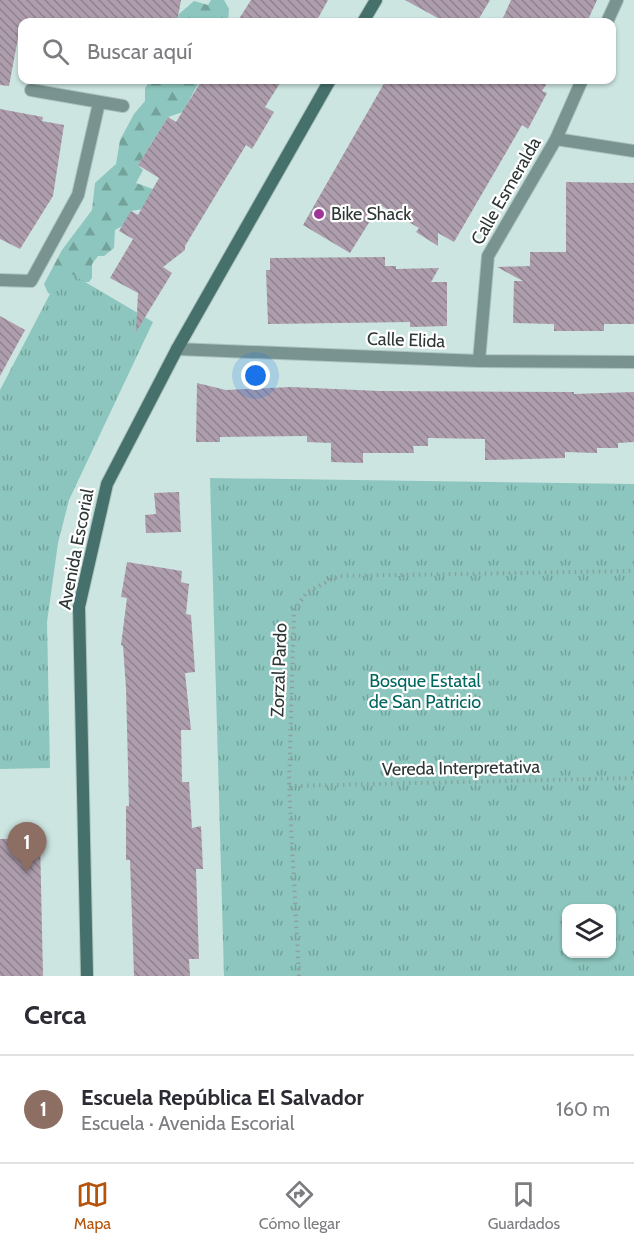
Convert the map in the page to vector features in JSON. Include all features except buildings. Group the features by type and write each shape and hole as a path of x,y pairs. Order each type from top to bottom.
{"street":[{"path":"365,18 376,0"},
{"path":"609,18 617,0"},
{"name":"Avenida Escorial","path":"87,976 79,607 107,484 177,349 328,84"},
{"name":"Calle Esmeralda","path":"478,361 488,256 556,139 580,84"},
{"path":"31,90 123,106"},
{"path":"0,280 31,280 78,195 99,103"},
{"path":"556,139 634,151"},
{"name":"Calle Elida","path":"177,349 478,361 634,362"}],"path":[{"name":"Zorzal Pardo","path":"299,976 289,786 294,611 308,592 338,576 634,571"},
{"name":"Vereda Interpretativa","path":"289,786 634,778"}],"green space":[{"path":"211,0 224,0 229,9 228,18 178,18 179,14 194,1 208,5"},
{"path":"148,84 198,84 183,112 168,117 138,165 143,170 136,183 153,189 157,207 131,211 126,224 115,230 114,248 104,256 98,256 92,264 92,278 89,282 66,282 55,296 48,293 44,284 62,250 92,210 95,183 116,164 120,140 134,114 145,101 145,88"},
{"path":"63,269 153,322 69,500 58,543 47,622 50,768 0,769 0,390"},
{"name":"Bosque Estatal de San Patricio","path":"210,478 634,484 634,976 224,976"}],"place":[{"name":"Bike Shack","path":"319,214"},
{"name":"Escuela República El Salvador","path":"27,872"}]}
